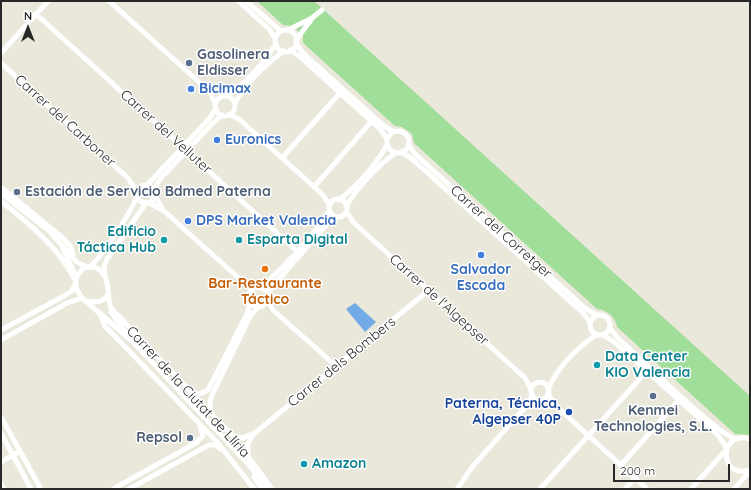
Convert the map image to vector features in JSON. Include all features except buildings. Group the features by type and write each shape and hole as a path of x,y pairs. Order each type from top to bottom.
{"street":[{"path":"1,53 48,1"},
{"path":"109,1 209,91 215,103 216,109 222,115"},
{"path":"238,1 276,38"},
{"path":"246,1 281,31"},
{"path":"215,103 224,96 237,90 267,57 276,44 276,38 281,31 288,30 312,18 322,10"},
{"name":"Carrer del Velluter","path":"36,14 298,252"},
{"path":"290,50 312,18"},
{"path":"249,294 270,279 326,225 339,217 346,209 353,194 383,162 395,153 406,149 408,144 408,138 404,134 399,131 394,132 384,126 303,53 296,42 294,34 288,30"},
{"path":"276,44 284,51"},
{"path":"229,114 241,92 266,66 284,51 290,50 299,56 340,93 387,139 387,145 380,158 350,192 337,200 329,208 322,222 267,293 267,300 273,310 336,366"},
{"name":"Carrer del Carboner","path":"1,63 128,178 137,194"},
{"path":"209,91 232,98 240,120"},
{"path":"282,158 340,93"},
{"path":"185,149 216,109"},
{"path":"1,330 72,291 78,272 88,267 100,255 132,207 137,194 144,185 222,115 229,114 240,120 322,194 344,202 346,209 354,222"},
{"path":"314,187 371,122"},
{"path":"387,139 394,132"},
{"name":"Carrer del Corretger","path":"408,144 415,154 432,170 586,309 597,315"},
{"path":"387,145 395,153"},
{"name":"Carrer de la Ciutat de Llíria","path":"134,344 115,318 108,305 107,295 109,284 104,266 107,259 155,193 160,179 185,149"},
{"name":"Carrer del Corretger","path":"401,152 417,163 583,313 590,322"},
{"name":"Carrer del Carboner","path":"128,178 144,185 155,193"},
{"path":"1,187 64,239 71,248 74,258"},
{"path":"1,193 55,236 77,262 100,270 106,276"},
{"path":"155,193 164,211"},
{"path":"137,194 140,202 148,203 164,211 242,281 267,293"},
{"path":"322,194 329,208 339,217 354,222"},
{"path":"1,201 52,245 64,260 76,281"},
{"name":"Carrer de l'Algepser","path":"354,222 525,378"},
{"path":"1,340 67,303 82,298 71,263 55,236"},
{"path":"210,411 211,392 247,314 250,303 249,294 242,281"},
{"name":"Carrer dels Bombers","path":"233,436 243,438 255,433 429,290"},
{"path":"87,301 95,303 102,301 107,295"},
{"name":"Carrer de la Ciutat de Llíria","path":"107,295 111,308 233,436 248,454 272,489"},
{"name":"Carrer de la Ciutat de Llíria","path":"82,298 99,311 134,344 251,467 266,489"},
{"path":"211,392 251,316 267,300"},
{"path":"250,303 273,310"},
{"name":"Carrer de la Ciutat de Llíria","path":"99,311 104,326 198,423 228,456 254,489"},
{"path":"584,343 590,329 590,322 597,315 603,315 608,319 610,328 617,337 725,434 736,439 750,439"},
{"path":"603,335 610,328"},
{"path":"590,329 596,335"},
{"path":"527,405 546,397 554,376 584,343 596,335 603,335 613,341 718,435 727,449 727,461 730,466 740,472 750,470"},
{"path":"540,489 647,371"},
{"path":"457,489 474,466 527,405 535,384 554,376"},
{"path":"525,378 540,383 548,391 555,405 647,489"},
{"path":"525,378 532,392 540,400 555,405"},
{"path":"192,393 199,394 211,392"},
{"path":"621,465 679,400"},
{"path":"1,417 41,489"},
{"path":"113,489 196,443 203,436 203,431 198,423"},
{"name":"Carrer dels Bombers","path":"248,454 248,444 255,433"},
{"path":"1,434 32,489"},
{"path":"691,489 736,439"},
{"path":"129,489 213,444 228,456"},
{"path":"1,462 20,451"},
{"path":"182,451 186,458"},
{"name":"Carrer de la Ciutat de Llíria","path":"239,454 262,489"},
{"path":"734,489 750,470"},
{"path":"625,489 635,478"},
{"path":"1,483 4,489"}],"green space":[{"path":"257,1 314,1 750,396 750,435 735,434 617,327 610,314 597,309 414,143 412,134 402,127 395,126 303,43 303,36 293,26 283,25"}],"water":[{"path":"355,303 376,322 365,332 346,309"}],"place":[{"name":"Gasolinera Eldisser","path":"189,63"},
{"name":"Bicimax","path":"191,89"},
{"name":"Euronics","path":"217,140"},
{"name":"Estación de Servicio Bdmed Paterna","path":"17,192"},
{"name":"DPS Market Valencia","path":"188,221"},
{"name":"Edificio Táctica Hub","path":"164,240"},
{"name":"Esparta Digital","path":"239,240"},
{"name":"Salvador Escoda","path":"481,255"},
{"name":"Bar-Restaurante Táctico","path":"265,269"},
{"name":"Data Center KIO Valencia","path":"597,365"},
{"name":"Kenmei Technologies, S.L.","path":"653,396"},
{"name":"Paterna, Técnica, Algepser 40P","path":"569,412"},
{"name":"Repsol","path":"190,438"},
{"name":"Amazon","path":"304,464"}]}
